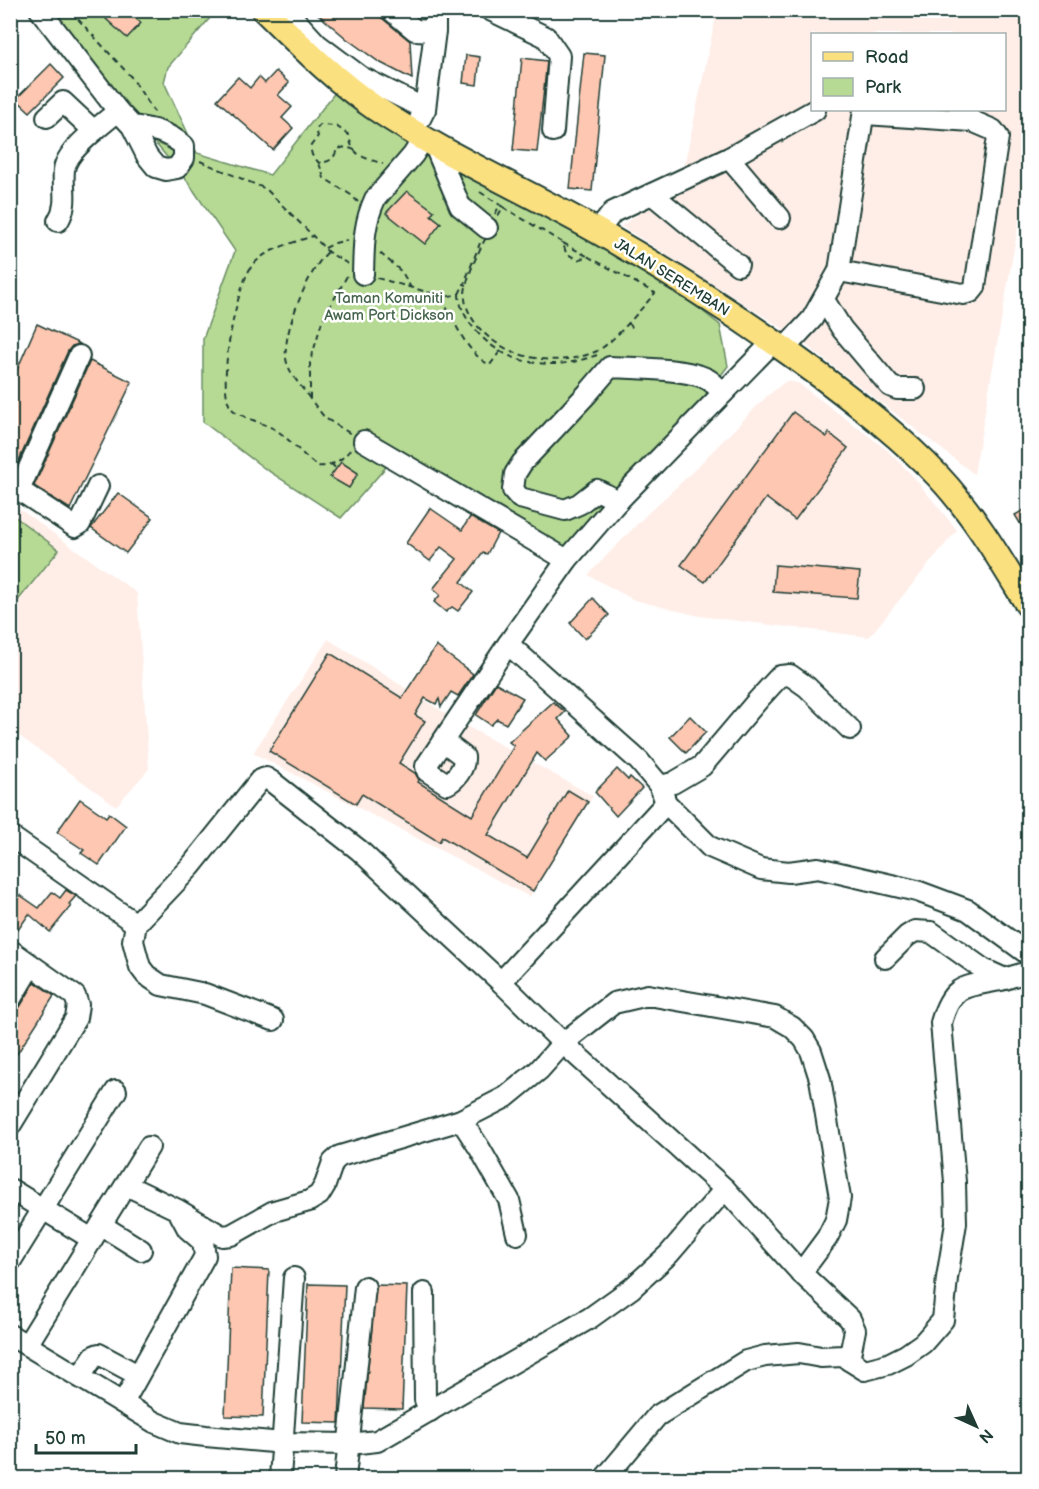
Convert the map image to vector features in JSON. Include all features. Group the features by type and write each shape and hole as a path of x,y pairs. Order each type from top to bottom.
{"main road":[{"name":"JALAN SEREMBAN","path":"271,11 336,78 374,107 424,138 598,231 696,289 779,345 874,417 940,478 987,540 1028,605"}],"street":[{"path":"40,10 117,111 132,126 147,156 156,167 166,170 177,168 184,158 184,146 174,137 159,130 132,126"},
{"path":"391,10 415,30 435,32"},
{"path":"435,10 435,32 425,109 424,138 460,206 487,228"},
{"path":"490,10 546,37 560,56 553,130"},
{"path":"271,11 361,76 425,109"},
{"path":"46,117 63,102 94,131"},
{"path":"58,221 63,214 66,202 63,170 66,159 117,111"},
{"path":"598,231 613,212 729,158 813,111"},
{"path":"443,741 567,560 618,501 723,393 812,319 839,271 864,112 966,115 993,130 998,136 973,290 963,294 839,271"},
{"path":"357,270 366,221 375,199 424,138"},
{"path":"729,158 780,218"},
{"path":"652,194 738,265"},
{"path":"824,300 842,329 890,386 897,389 915,389"},
{"path":"79,356 15,486 75,527 80,524 98,486"},
{"path":"618,501 597,490 579,504 565,510 539,504 520,498 513,490 514,474 537,445 610,367 647,368 696,375 709,380 723,393"},
{"path":"358,441 567,560"},
{"path":"508,644 639,761 663,795 710,847 761,869 789,872 818,868 917,891 968,910 1029,954"},
{"path":"501,982 673,783 702,766 780,676 790,675 807,687 850,729"},
{"path":"273,1020 205,994 161,985 146,975 140,967 133,941 136,924 191,866 260,780 266,778 359,850 563,1043 725,1189 801,1273 850,1319 855,1330 849,1360"},
{"path":"10,836 136,924"},
{"path":"885,958 915,931 931,932 983,969 1005,979"},
{"path":"10,950 75,996 78,1005 76,1018 10,1126"},
{"path":"10,1000 31,965"},
{"path":"605,1479 657,1416 746,1361 765,1356 799,1353 843,1356 865,1370 888,1364 923,1343 943,1320 956,1223 955,1182 941,1023 947,1003 968,985 1029,973"},
{"path":"126,1185 178,1210 222,1236 231,1235 274,1211 309,1201 319,1195 333,1162 340,1156 461,1120 506,1097 539,1070 563,1043 614,1003 648,995 775,1017 792,1027 804,1039 820,1079 840,1198 836,1220 827,1238 801,1273"},
{"path":"10,1262 116,1091"},
{"path":"461,1120 509,1200 517,1234"},
{"path":"149,1147 96,1232 19,1340 154,1422 180,1433 282,1443 349,1444 377,1441 430,1411 590,1318 632,1288 669,1254 725,1189"},
{"path":"10,1190 43,1209 141,1250"},
{"path":"123,1403 205,1256 203,1242 188,1229 178,1210"},
{"path":"280,1479 294,1278"},
{"path":"345,1479 365,1287"},
{"path":"424,1293 425,1400 430,1411"},
{"path":"80,1377 94,1356 99,1354 138,1375"}],"path":[{"path":"73,10 77,18 132,78 166,133"},
{"path":"369,212 351,195 324,178 310,147 318,136 316,130 320,125 327,124 343,129 349,135 350,143 361,158 387,167 393,179"},
{"path":"319,163 331,160 337,149 346,147 355,150"},
{"path":"184,158 205,162 266,189 328,252 357,270 411,288 445,297 459,294 466,285 503,207 655,293 600,349 584,356 568,359 526,357 513,353 486,335 466,306 466,285 487,228"},
{"path":"313,236 275,250 252,265 240,291 228,343 226,391 227,401 234,411 278,431 317,466 324,467 339,461 358,441 325,418 287,364 286,351 303,288 320,258 328,252"},
{"path":"563,243 566,253 578,260 586,256"},
{"path":"375,250 402,272 411,288"},
{"path":"310,399 310,363 322,321 343,286 357,270"},
{"path":"459,294 460,306 476,331 484,339 514,358 551,364 577,361 600,354"},
{"path":"445,297 444,303 466,343 484,362 490,365 501,350"},
{"path":"460,306 466,306"},
{"path":"628,323 635,330"},
{"path":"331,464 336,469"}],"shaded area":[{"path":"1008,10 1028,15 1028,170 974,474 790,333 621,226 680,186 717,11"},
{"path":"786,381 798,383 886,449 912,475 957,530 869,637 699,616 634,600 588,575 767,396"},
{"path":"11,503 137,593 149,769 116,806 11,730"},
{"path":"328,639 456,720 593,796 530,897 253,753"}],"green space":[{"name":"Taman Komuniti Awam Port Dickson","path":"44,11 216,11 168,67 164,82 197,153 270,175 337,90 601,244 692,303 720,325 728,366 690,416 566,554 387,466 341,518 264,468 203,422 203,339 235,251 188,182"},
{"path":"10,513 59,550 11,609 10,609"}],"building":[{"path":"115,10 142,10 135,18 141,23 127,38 106,19"},
{"path":"313,10 372,10 410,41 412,79 379,62"},
{"path":"584,53 605,55 592,191 570,189"},
{"path":"466,55 480,57 477,85 463,83"},
{"path":"522,58 547,61 537,152 513,150"},
{"path":"51,64 64,78 30,112 16,99"},
{"path":"276,71 289,83 278,95 292,107 282,118 293,128 273,150 217,100 238,77 250,88 259,77 265,83"},
{"path":"407,191 434,211 431,215 441,223 425,244 386,213"},
{"path":"37,324 80,344 72,346 68,351 16,467 10,465 10,386"},
{"path":"90,361 132,382 70,509 34,486"},
{"path":"793,412 827,437 829,433 848,448 795,520 766,498 705,582 681,565"},
{"path":"341,462 358,473 349,488 330,477"},
{"path":"118,493 153,518 126,553 91,528"},
{"path":"1029,507 1029,538 1015,515"},
{"path":"430,508 462,530 470,517 498,533 487,554 483,553 461,582 473,592 458,611 452,607 446,612 434,602 440,595 433,589 457,559 441,547 430,561 406,543"},
{"path":"775,565 860,572 857,598 773,592"},
{"path":"593,598 609,615 585,639 570,623"},
{"path":"436,646 473,674 458,696 451,692 441,707 439,699 436,704 425,698 415,715 425,721 399,763 415,773 418,782 472,816 514,746 509,742 553,702 565,712 558,719 573,736 545,761 537,753 488,835 527,858 568,790 588,802 533,891 442,837 439,842 362,794 356,804 269,751 330,653 402,698"},
{"path":"496,683 523,698 506,724 497,719 491,725 476,715"},
{"path":"690,716 706,732 686,753 670,737"},
{"path":"617,769 628,780 630,777 642,788 616,816 595,792"},
{"path":"80,799 106,817 109,813 126,826 99,865 81,853 84,850 57,832"},
{"path":"66,890 76,896 69,904 71,906 50,932 29,914 18,930 10,925 10,910 20,895 39,908 52,892 60,898"},
{"path":"35,982 54,996 10,1065 10,1012 20,1007"},
{"path":"231,1268 269,1270 263,1417 225,1416"},
{"path":"308,1284 345,1285 339,1423 302,1422"},
{"path":"376,1285 407,1286 402,1409 364,1408"}]}
